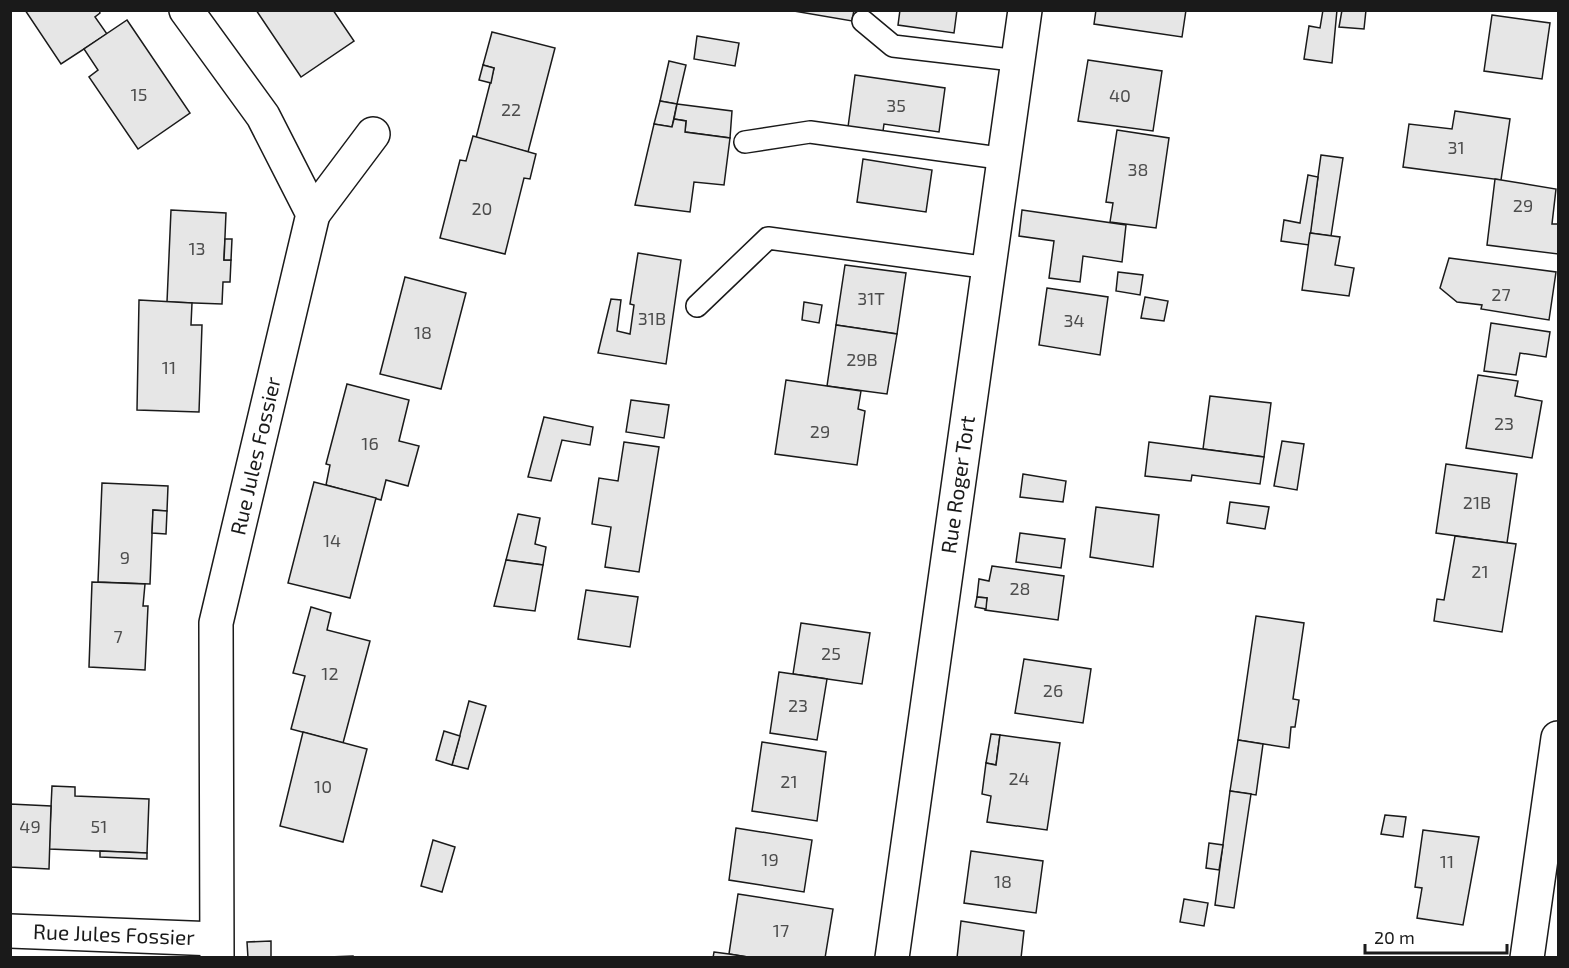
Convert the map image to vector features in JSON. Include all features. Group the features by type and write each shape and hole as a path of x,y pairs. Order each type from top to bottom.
{"street":[{"path":"186,10 263,116 313,214 373,134"},
{"name":"Rue Roger Tort","path":"892,957 1020,62 1025,10"},
{"name":"Rue Jules Fossier","path":"10,931 217,948 216,623 313,214"},
{"path":"1527,957 1558,738"}],"lane":[{"path":"863,21 893,46 1020,62"},
{"path":"745,142 810,132 1006,159"},
{"path":"697,306 768,238 990,268"}],"building":[{"path":"25,10 99,10 100,13 95,17 107,34 61,64"},
{"path":"256,10 333,10 354,41 301,77"},
{"path":"788,10 854,10 852,21"},
{"path":"900,10 957,10 954,33 898,25"},
{"path":"1096,10 1186,10 1182,37 1094,24"},
{"path":"1323,10 1337,10 1332,63 1304,59 1309,26 1320,28"},
{"path":"1342,10 1366,10 1364,29 1339,27"},
{"path":"1492,15 1550,23 1542,79 1484,71"},
{"path":"127,20 190,113 138,149 89,77 98,70 84,49"},
{"path":"492,32 555,48 528,152 476,138 494,68 483,65"},
{"path":"697,36 739,43 735,66 694,59"},
{"path":"1088,60 1162,71 1153,131 1078,121"},
{"path":"669,61 686,65 677,104 660,101"},
{"path":"483,65 494,68 491,83 479,80"},
{"path":"855,75 945,88 939,132 884,124 883,131 848,127"},
{"path":"660,101 677,104 672,127 654,124"},
{"path":"677,104 732,111 730,138 685,132 686,121 674,119"},
{"path":"1455,111 1510,119 1501,180 1403,167 1409,124 1452,129"},
{"path":"674,119 686,121 685,132 730,138 724,185 694,182 690,212 635,205 654,124 672,127"},
{"path":"1117,130 1169,138 1156,228 1110,222 1113,203 1106,202"},
{"path":"473,136 536,154 530,179 524,178 505,254 440,238 460,160 466,161"},
{"path":"1321,155 1343,158 1331,236 1310,233"},
{"path":"863,159 932,170 926,212 857,202"},
{"path":"1308,175 1318,177 1309,245 1281,241 1284,220 1300,223"},
{"path":"1495,179 1556,189 1552,224 1558,224 1558,254 1487,245"},
{"path":"171,210 226,213 224,260 231,260 230,282 223,282 222,304 167,302"},
{"path":"1022,210 1126,225 1122,262 1083,256 1080,282 1049,278 1054,241 1019,236"},
{"path":"1310,233 1340,237 1335,265 1354,268 1349,296 1302,290"},
{"path":"225,239 232,239 231,260 224,260"},
{"path":"638,253 681,260 666,364 598,353 611,299 621,300 617,331 630,334 634,305 630,304"},
{"path":"1449,258 1556,272 1549,320 1481,309 1482,305 1457,302 1440,288"},
{"path":"845,265 906,273 897,334 836,325"},
{"path":"1118,272 1143,275 1140,295 1116,291"},
{"path":"405,277 466,293 441,389 380,374"},
{"path":"1047,288 1108,297 1100,355 1039,345"},
{"path":"1145,297 1168,301 1164,321 1141,318"},
{"path":"139,300 192,303 191,325 202,325 199,412 137,410"},
{"path":"804,302 822,305 819,323 802,320"},
{"path":"1491,323 1550,332 1546,357 1520,353 1516,375 1484,371"},
{"path":"836,325 897,334 887,394 827,386"},
{"path":"1478,375 1518,381 1515,396 1542,401 1532,458 1466,448"},
{"path":"786,380 861,391 858,409 865,411 857,465 775,454"},
{"path":"347,384 409,400 399,441 419,446 408,486 386,480 381,500 326,485 330,465 326,464"},
{"path":"1210,396 1271,403 1264,457 1203,449"},
{"path":"631,400 669,405 664,438 626,432"},
{"path":"544,417 593,427 590,445 562,440 551,481 528,477"},
{"path":"1282,441 1304,444 1297,490 1274,486"},
{"path":"624,442 659,447 639,572 605,567 611,527 592,524 599,478 618,481"},
{"path":"1149,442 1264,457 1260,484 1192,475 1191,481 1145,476"},
{"path":"1446,464 1517,474 1507,543 1436,533"},
{"path":"1023,474 1066,481 1063,502 1020,497"},
{"path":"314,482 376,498 350,598 288,583"},
{"path":"102,483 168,486 167,511 153,510 150,584 98,582"},
{"path":"1230,502 1269,507 1265,529 1227,523"},
{"path":"1096,507 1159,515 1153,567 1090,557"},
{"path":"153,510 167,511 166,534 152,533"},
{"path":"518,514 540,518 535,544 546,547 543,565 506,560"},
{"path":"1020,533 1065,539 1061,568 1016,562"},
{"path":"1455,536 1516,544 1502,632 1434,621 1437,599 1444,600"},
{"path":"506,560 543,565 535,611 494,606"},
{"path":"992,566 1064,576 1058,620 985,610 987,598 977,597 979,579 989,581"},
{"path":"92,582 145,584 143,606 148,606 145,670 89,667"},
{"path":"586,590 638,597 630,647 578,639"},
{"path":"977,597 987,598 986,609 975,607"},
{"path":"311,607 331,613 327,630 370,641 343,743 291,729 305,676 293,673"},
{"path":"1256,616 1304,623 1293,699 1299,700 1295,727 1291,727 1289,748 1238,740"},
{"path":"801,623 870,633 862,684 793,674"},
{"path":"1024,659 1091,669 1083,723 1015,713"},
{"path":"779,672 827,679 817,740 770,733"},
{"path":"469,701 486,706 468,769 452,765"},
{"path":"444,731 460,736 452,765 436,760"},
{"path":"303,732 367,749 343,842 280,826"},
{"path":"991,734 1000,735 996,765 986,763"},
{"path":"1000,735 1060,743 1047,830 987,822 991,796 982,794 986,763 996,765"},
{"path":"1238,740 1263,744 1256,795 1230,791"},
{"path":"762,742 826,752 817,821 752,811"},
{"path":"52,786 75,787 75,796 149,799 147,853 49,849"},
{"path":"1230,791 1251,794 1234,908 1215,905"},
{"path":"10,804 51,806 49,869 10,867"},
{"path":"1385,815 1406,817 1403,837 1381,834"},
{"path":"736,828 812,840 804,892 729,880"},
{"path":"1423,830 1479,837 1463,925 1417,918 1422,888 1415,887"},
{"path":"433,840 455,847 442,892 421,886"},
{"path":"1209,843 1223,845 1219,870 1206,868"},
{"path":"100,851 147,853 147,859 100,857"},
{"path":"971,851 1043,861 1036,913 964,903"},
{"path":"738,894 833,909 825,958 754,958 729,954"},
{"path":"1184,899 1208,903 1204,926 1180,922"},
{"path":"961,921 1024,931 1021,958 957,958"},
{"path":"271,941 271,958 248,958 247,942"},
{"path":"714,952 729,954 754,958 713,958"},
{"path":"353,956 353,958 303,958"}]}
